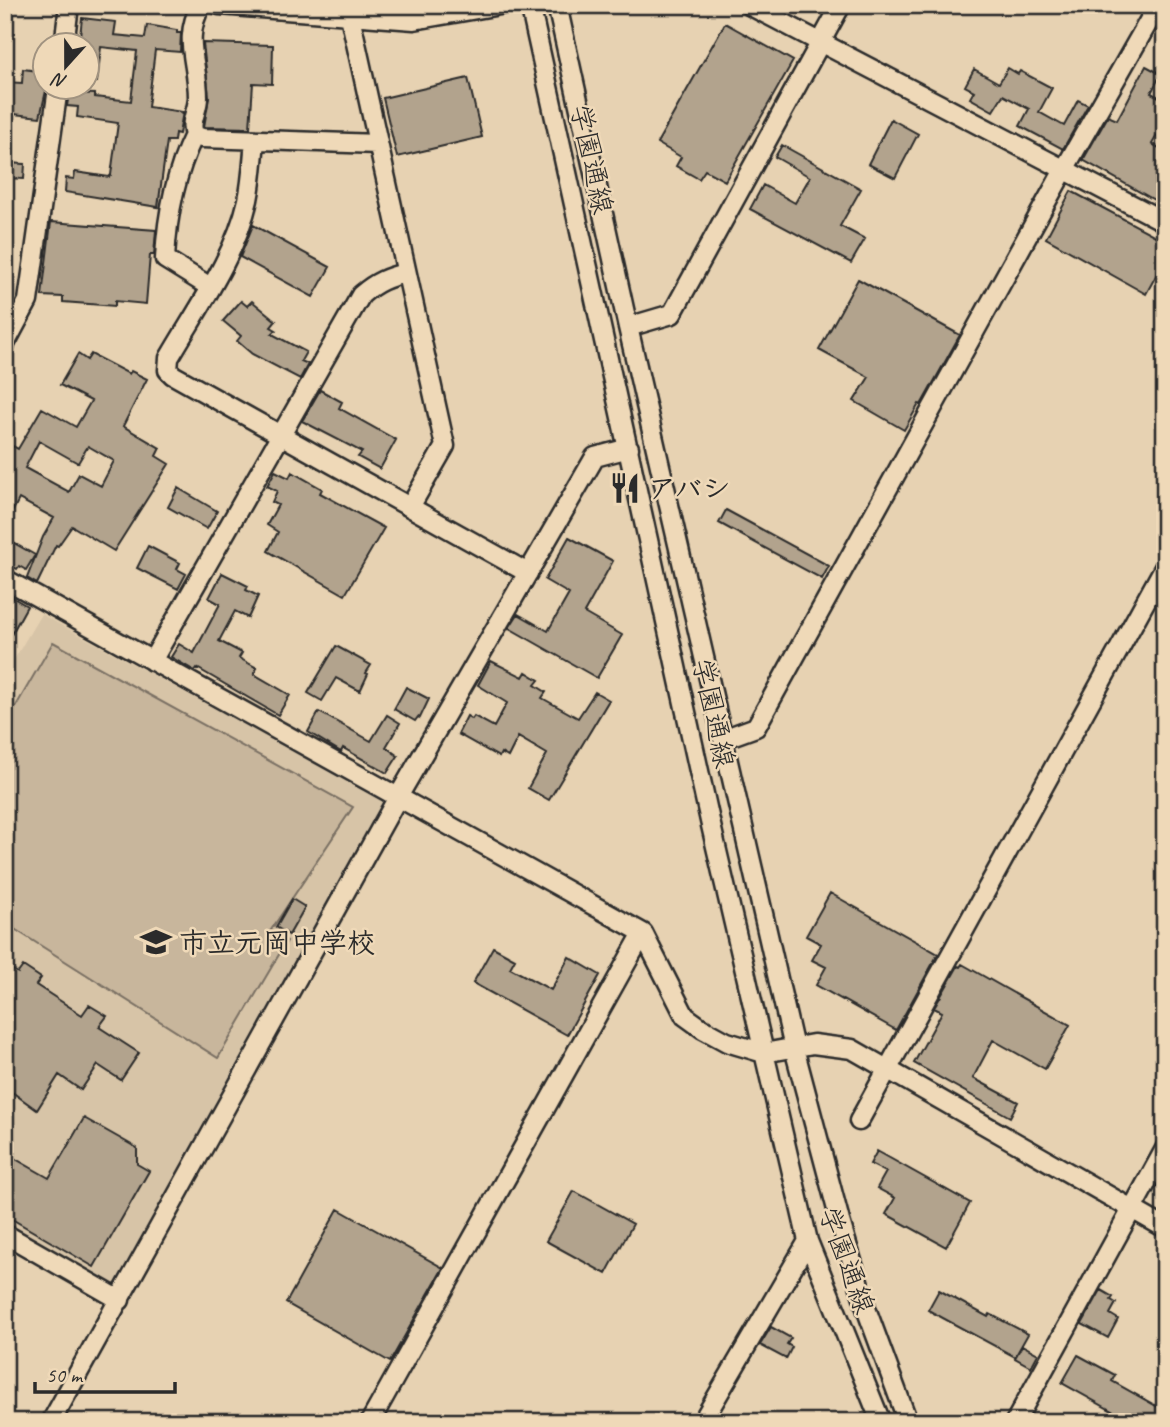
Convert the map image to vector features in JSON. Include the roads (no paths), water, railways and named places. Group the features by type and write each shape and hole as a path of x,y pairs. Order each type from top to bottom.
{"street":[{"path":"66,32 69,5"},
{"path":"201,5 192,21 192,52 198,99 191,126 194,135 180,163 172,199 166,259 210,287"},
{"path":"219,5 414,20 500,5"},
{"name":"学園通線","path":"530,5 708,808 808,1241 881,1422"},
{"name":"学園通線","path":"557,5 628,327 794,1048 867,1311 908,1422"},
{"path":"749,5 1165,222"},
{"path":"628,327 672,314 841,5"},
{"path":"723,739 756,727 1158,5"},
{"path":"350,16 445,446 410,507"},
{"path":"5,344 28,301 56,102"},
{"path":"194,135 202,138 256,141 378,144"},
{"path":"256,141 244,210 228,257 169,358 168,370 528,573"},
{"path":"152,661 362,295 386,278 406,273"},
{"path":"51,1422 398,797 595,457 629,448"},
{"path":"859,1121 1165,566"},
{"path":"5,579 643,933 685,1016 727,1042 764,1053 813,1044 852,1049 1165,1228"},
{"path":"370,1422 643,933"},
{"path":"1015,1422 1165,1149"},
{"path":"5,1234 120,1300"},
{"path":"702,1422 808,1241"}],"place":[{"name":"アバシ","path":"625,488"},
{"name":"市立元岡中学校","path":"156,942"}]}
